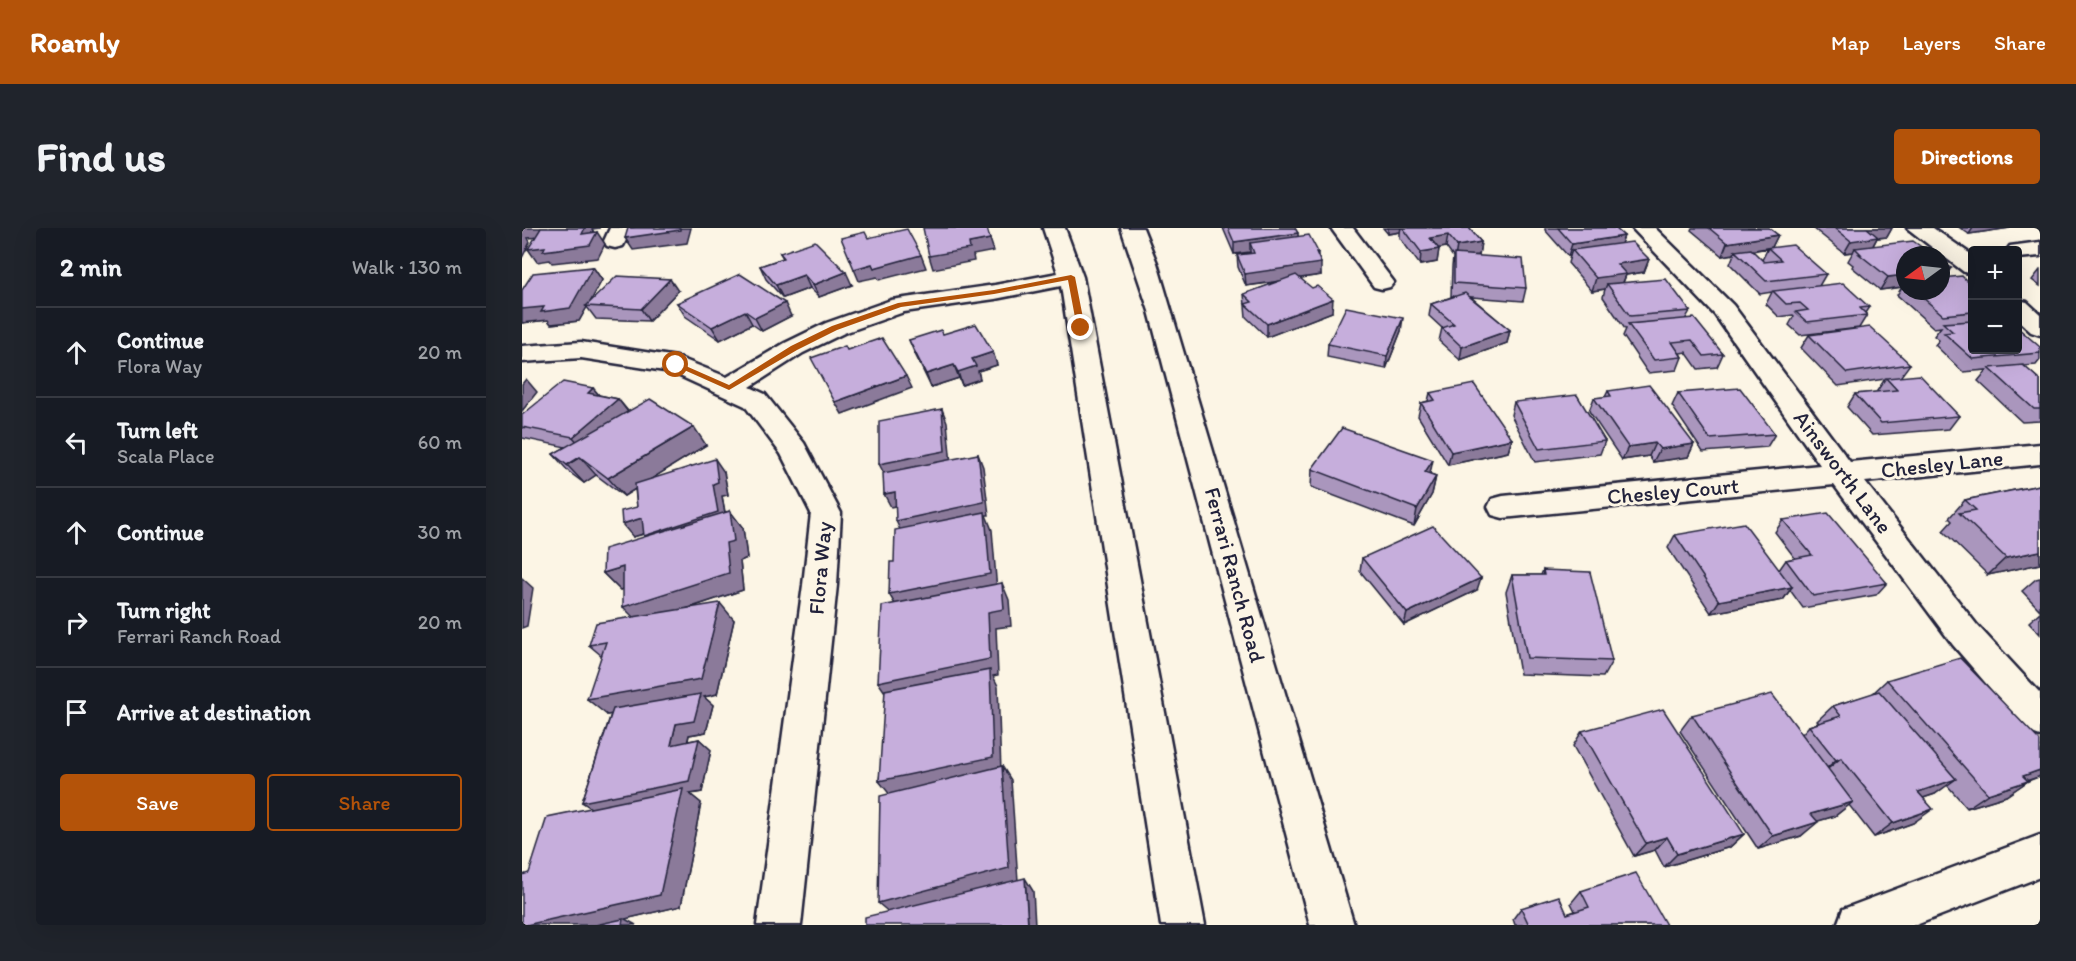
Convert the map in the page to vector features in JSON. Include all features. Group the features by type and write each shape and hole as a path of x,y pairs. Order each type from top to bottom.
{"street":[{"path":"1054,228 1071,277 1183,925"},
{"name":"Ferrari Ranch Road","path":"1132,228 1161,311 1332,925"},
{"path":"1342,228 1382,282"},
{"name":"Ainsworth Lane","path":"1643,228 1724,310 1843,475 1965,635 2040,719"},
{"path":"1918,228 1968,259"},
{"path":"2022,251 2040,249"},
{"path":"729,388 794,348 835,328 900,305 994,292 1071,277"},
{"path":"2022,311 2040,327"},
{"name":"Flora Way","path":"522,354 581,350 676,365 755,400 794,450 826,513 820,585 779,925"},
{"name":"Chesley Lane","path":"1843,475 2040,454"},
{"name":"Chesley Court","path":"1503,507 1843,475"},
{"path":"1859,925 2040,856"}],"building":[{"path":"541,228 585,228 582,234 597,232 590,245 543,251 545,247 528,249"},
{"path":"628,228 680,228 680,230 625,238"},
{"path":"923,228 987,228 990,239 969,243 970,249 929,256"},
{"path":"1228,228 1295,228 1298,233 1234,242"},
{"path":"1403,228 1469,228 1481,242 1457,246 1448,235 1430,238 1439,249 1421,252"},
{"path":"1558,228 1615,228 1624,236 1572,244"},
{"path":"1709,228 1769,228 1778,235 1727,243"},
{"path":"1835,228 1867,228 1878,237 1851,241"},
{"path":"907,229 921,255 874,268 872,264 854,269 841,238 865,232 868,238"},
{"path":"1309,235 1321,263 1245,274 1237,255 1254,253 1250,243"},
{"path":"815,241 846,272 813,285 804,275 776,285 760,266 784,258 780,253"},
{"path":"1913,241 1920,246 1896,246 1896,276 1888,277 1859,254 1861,254 1855,248"},
{"path":"1632,242 1649,259 1617,264 1626,274 1596,278 1572,250"},
{"path":"1793,245 1826,274 1766,281 1735,251 1751,249 1764,262 1781,260 1768,248"},
{"path":"1454,254 1523,259 1526,288 1454,283"},
{"path":"593,267 570,308 541,312 544,307 522,309 522,290 533,273"},
{"path":"740,274 785,303 755,318 745,311 712,327 677,303"},
{"path":"1296,275 1312,288 1317,286 1333,299 1267,324 1245,304 1252,302 1244,294"},
{"path":"617,276 670,279 641,309 586,306"},
{"path":"1962,276 1968,282 1968,312 1943,315 1926,300 1950,300 1950,277"},
{"path":"1666,279 1690,311 1630,316 1607,284"},
{"path":"1843,283 1869,307 1860,308 1867,315 1807,322 1796,312 1808,310 1800,303 1786,304 1773,291"},
{"path":"1465,293 1510,330 1462,347 1442,328 1454,324 1431,304"},
{"path":"1346,307 1403,318 1387,356 1328,344"},
{"path":"1694,318 1723,354 1704,356 1692,340 1672,342 1682,357 1654,360 1628,324"},
{"path":"1968,321 1968,354 2022,354 2022,331 2040,347 2040,353 1973,359 1944,333 1953,332 1943,323"},
{"path":"976,324 993,352 972,359 976,366 958,372 954,365 926,374 909,340 941,330 943,334"},
{"path":"1870,327 1910,364 1847,373 1809,335"},
{"path":"882,338 906,376 835,402 811,358 845,346 847,350"},
{"path":"2023,365 2040,380 2040,409 2034,409 1989,368"},
{"path":"1920,375 1959,416 1881,423 1855,394 1897,390 1886,378"},
{"path":"563,382 593,388 588,393 618,399 573,437 522,427 522,415"},
{"path":"1474,384 1512,439 1451,452 1421,403 1435,400 1430,393"},
{"path":"1649,385 1694,444 1660,449 1655,443 1628,447 1594,398 1611,396 1608,391"},
{"path":"1740,388 1775,434 1710,439 1678,393"},
{"path":"1577,395 1605,441 1539,449 1514,402"},
{"path":"650,399 694,427 608,478 580,457 567,465 553,454"},
{"path":"942,409 945,451 879,464 879,421"},
{"path":"1342,428 1433,460 1425,472 1436,476 1417,509 1312,469"},
{"path":"978,454 984,502 896,521 895,492 884,494 883,473"},
{"path":"715,459 718,482 713,484 718,512 644,536 642,518 622,524 621,511 637,507 635,484"},
{"path":"2040,485 2040,551 2006,558 1959,513 1976,510 1965,500"},
{"path":"730,511 734,541 726,543 729,573 623,607 623,567 603,573 604,549"},
{"path":"985,512 990,574 889,594 890,562 894,562 895,530"},
{"path":"1828,513 1887,583 1813,596 1786,560 1812,555 1783,520"},
{"path":"1744,523 1792,587 1719,601 1675,535"},
{"path":"1433,526 1481,578 1407,613 1362,558"},
{"path":"1543,570 1590,572 1612,661 1527,658 1512,575 1544,575"},
{"path":"1002,583 1004,609 988,612 990,659 878,682 882,606"},
{"path":"720,603 701,679 587,699 606,642 589,645 596,623"},
{"path":"1960,658 2040,741 2040,770 2023,776 2028,781 1988,794 1887,680"},
{"path":"990,670 993,757 879,781 885,690"},
{"path":"1879,691 1956,779 1918,792 1933,809 1893,823 1841,758 1836,760 1809,726 1841,716 1833,706"},
{"path":"701,694 694,721 676,724 671,745 699,739 689,781 582,802 613,709"},
{"path":"1772,694 1853,802 1811,814 1818,822 1773,836 1692,715"},
{"path":"1663,709 1744,834 1677,854 1667,837 1646,843 1582,731"},
{"path":"1002,766 1009,868 878,903 880,796"},
{"path":"683,789 660,895 522,925 522,875 529,873 547,817"},
{"path":"1636,873 1666,925 1529,925 1521,908 1559,896 1567,914 1589,907 1581,891"},
{"path":"1025,878 1028,925 865,925 865,917"},
{"path":"623,919 622,925 595,925"}],"route":[{"path":"676,365 729,388 794,348 835,328 900,305 994,292 1071,277 1081,328"}]}
